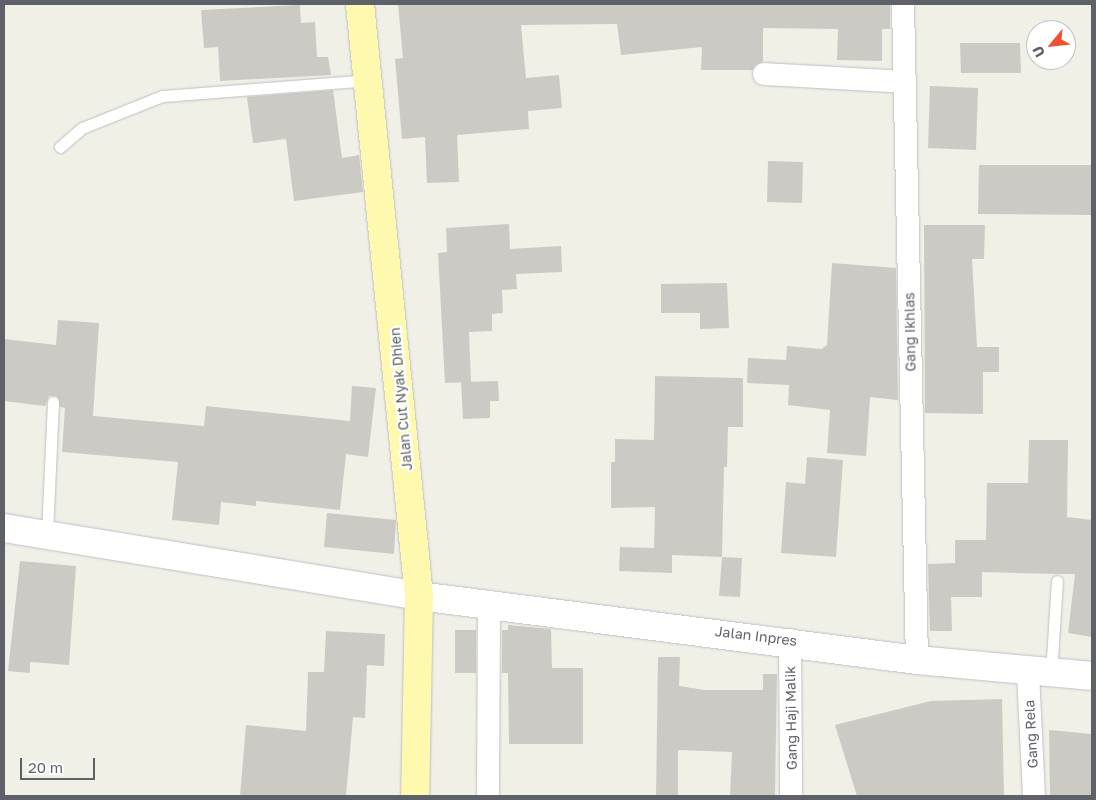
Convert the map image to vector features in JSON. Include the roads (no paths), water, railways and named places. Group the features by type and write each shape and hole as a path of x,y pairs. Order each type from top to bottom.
{"main road":[{"name":"Jalan Cut Nyak Dhien","path":"360,4 419,596 415,796"}],"street":[{"name":"Gang Ikhlas","path":"903,4 917,660"},
{"path":"764,74 905,82"},
{"name":"Jalan Inpres","path":"4,528 419,596 790,640 917,660 1039,673 1092,676"},
{"path":"488,796 489,603"},
{"name":"Gang Haji Malik","path":"790,640 792,796"},
{"name":"Gang Rela","path":"1034,796 1039,673"}],"lane":[{"path":"60,147 106,116 162,96 368,80"},
{"path":"47,534 53,402"},
{"path":"1039,673 1058,581"}]}
